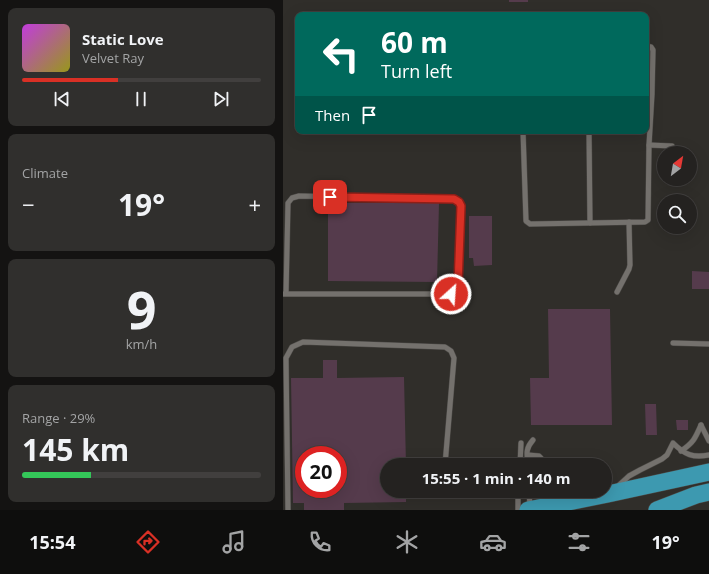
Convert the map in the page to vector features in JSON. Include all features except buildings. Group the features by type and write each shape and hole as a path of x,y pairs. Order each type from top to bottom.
{"highway":[{"path":"612,493 709,472"},
{"path":"657,510 696,495 709,492"},
{"path":"529,510 588,498"},
{"path":"677,510 709,503"}],"lane":[{"path":"523,134 526,221 530,224 645,222 648,220 653,50 649,47"},
{"path":"589,134 590,223"},
{"path":"649,146 657,146"},
{"path":"299,196 454,199 459,202 461,206 458,285 456,291 451,294 285,294 288,203 292,198 299,196"},
{"path":"617,292 631,265 629,222"},
{"path":"288,510 286,358 292,348 303,342 445,347 451,351 454,358 446,458"},
{"path":"673,343 709,344"},
{"path":"681,451 690,445 695,439 701,425 709,441"},
{"path":"527,458 527,449 533,440"},
{"path":"520,458 521,443"},
{"path":"612,491 629,476 662,459 667,455 673,443 681,451 691,456 709,455"},
{"path":"527,455 539,456 541,458"},
{"path":"518,498 518,510"},
{"path":"529,498 529,510"}],"route":[{"path":"330,197 454,199 459,202 461,206 458,285 456,291 451,294"}]}
